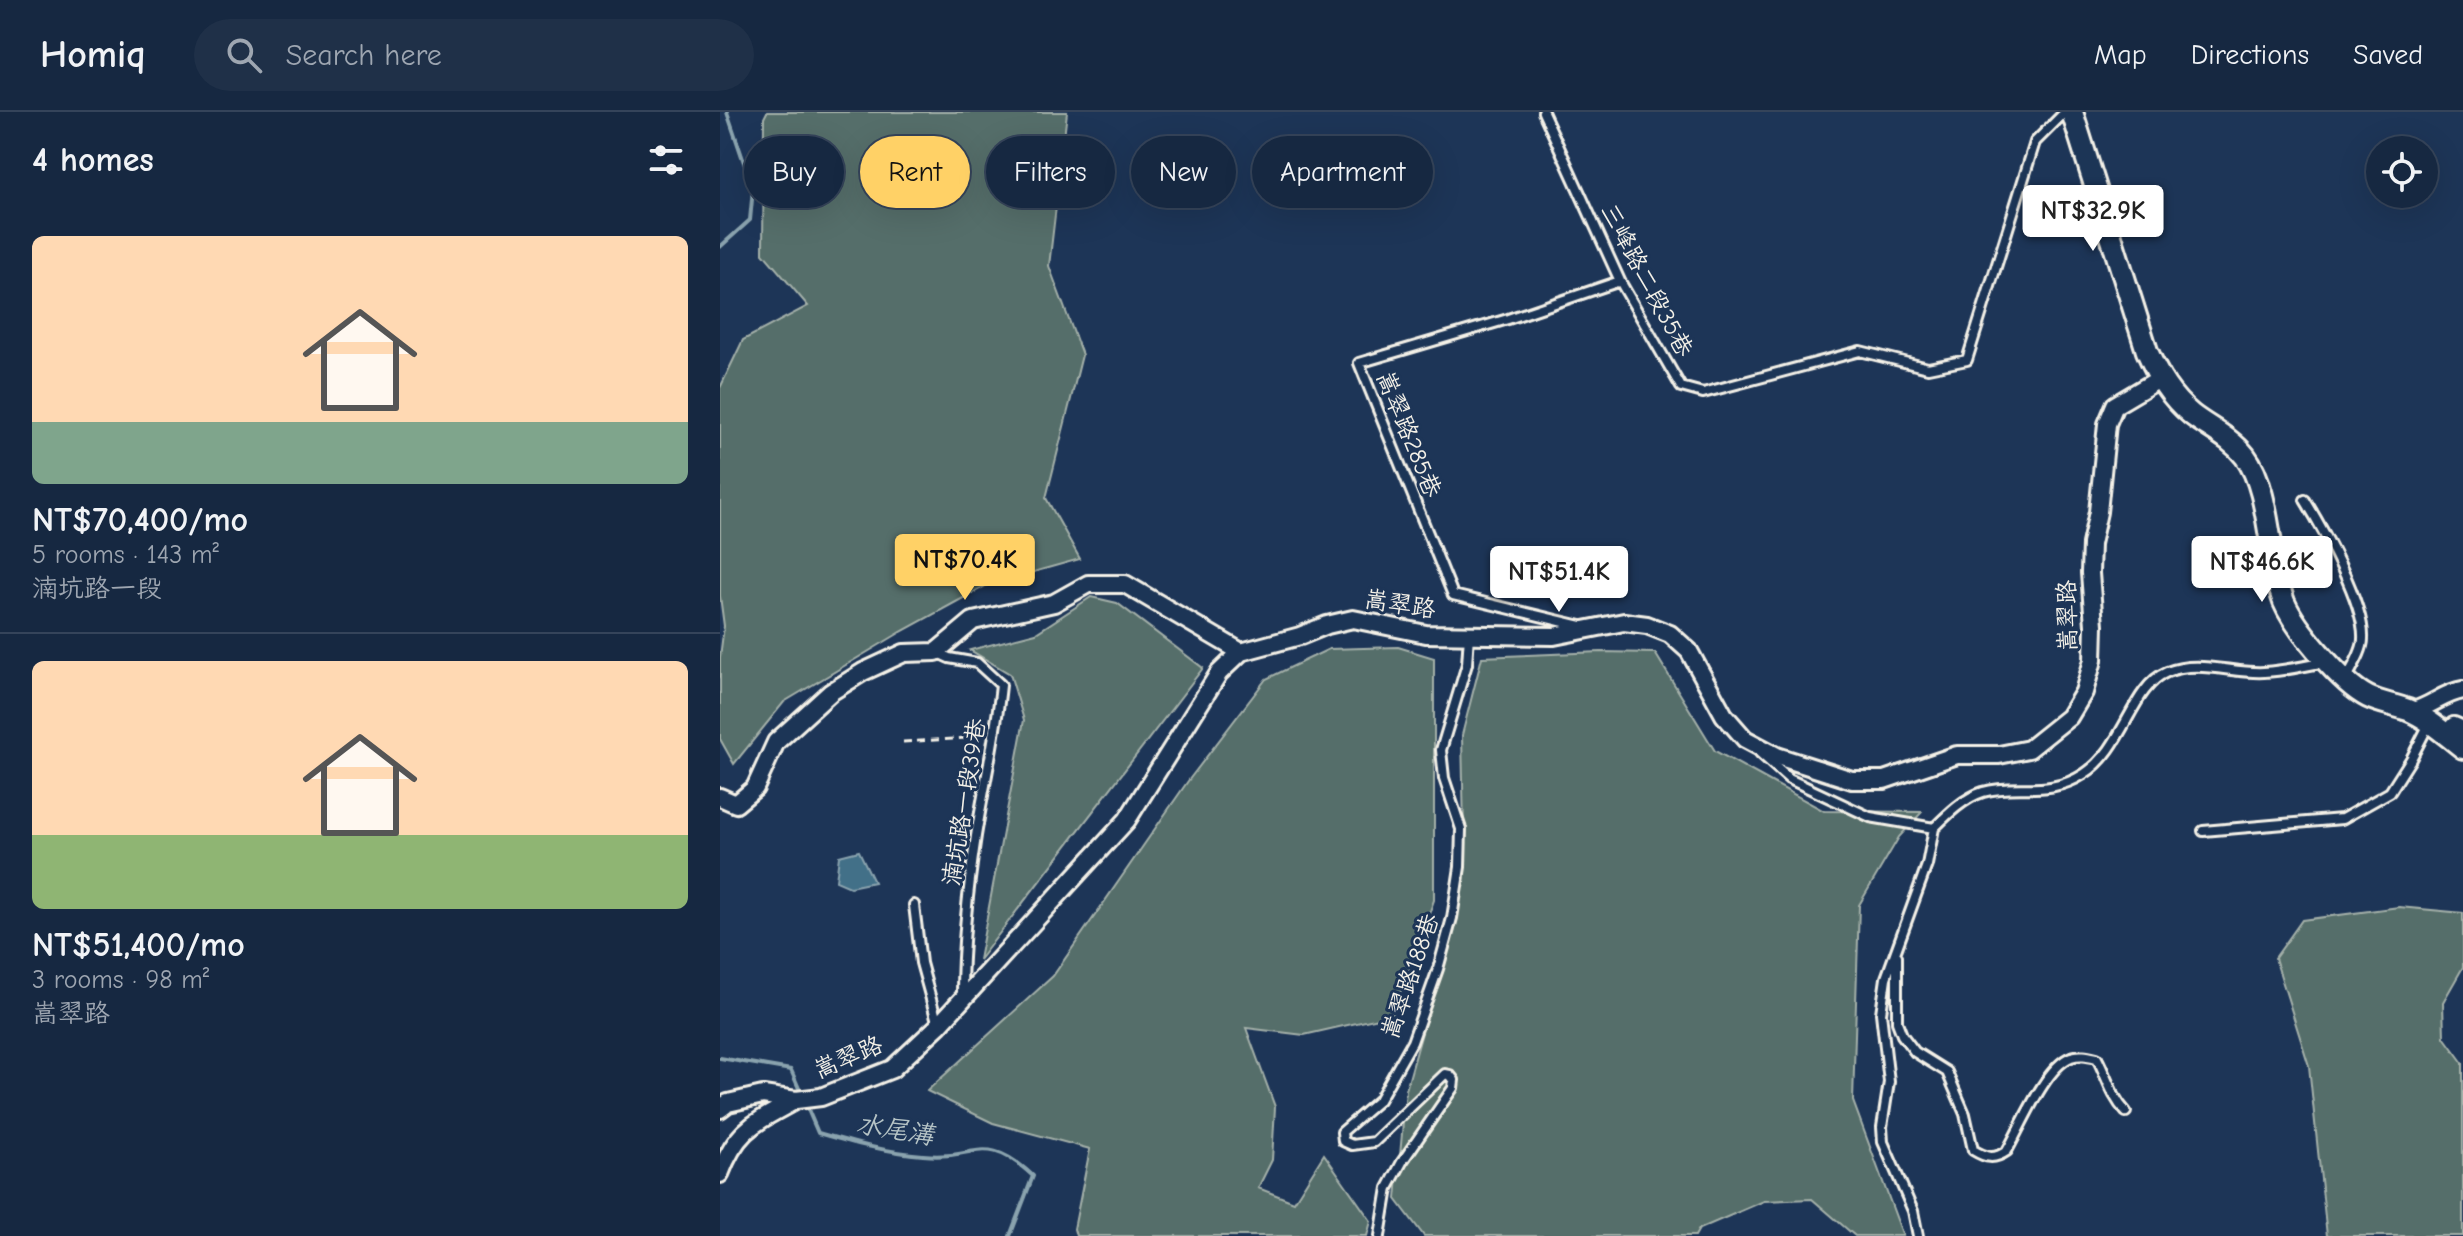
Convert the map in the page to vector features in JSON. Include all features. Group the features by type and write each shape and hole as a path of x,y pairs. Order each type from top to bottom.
{"street":[{"path":"2072,112 2147,351 2159,379 2189,412 2229,440 2245,456 2256,477 2285,603 2326,662 2346,681 2367,697 2412,711 2458,738"},
{"name":"嵩翠路","path":"723,1106 763,1095 796,1100 821,1097 892,1069 938,1026 1127,820 1219,673 1241,652 1300,636 1327,625 1353,619 1426,634 1554,636 1624,622 1647,625 1670,634 1689,651 1724,715 1745,739 1777,756 1852,780 1884,780 1957,755 1999,755 2029,749 2069,717 2084,692 2093,660 2091,544 2098,512 2107,424 2115,405 2159,379"},
{"path":"720,797 736,804 755,788 776,742 831,692 863,672 904,653 936,652 973,621 1054,603 1088,584 1125,584 1241,652"},
{"path":"2412,711 2427,708 2447,692 2463,690"},
{"path":"720,1174 729,1149 745,1130 796,1100"}],"lane":[{"name":"三峰路二段35巷","path":"1543,112 1620,281 1681,387 1703,393 1860,351 1928,368 1967,360 2035,142 2065,112"},
{"name":"嵩翠路285巷","path":"1594,629 1453,595 1359,363 1508,319 1620,281"},
{"path":"2305,500 2320,524 2355,598 2364,641 2346,681"},
{"name":"嵩翠路188巷","path":"1380,1236 1388,1188 1402,1162 1453,1088 1454,1080 1445,1074 1374,1142 1352,1145 1343,1141 1342,1132 1379,1100 1412,1042 1452,918 1460,867 1461,829 1444,778 1441,750 1467,664 1469,635"},
{"name":"湳坑路一段39巷","path":"936,652 949,658 977,663 1001,685 996,736 976,836 962,950 962,1000"},
{"path":"1918,1236 1913,1211 1883,1142 1882,1127 1889,1082 1881,1013 1886,978 1927,865 1934,828 1974,796 1987,791 2048,788 2075,780 2088,772 2119,739 2146,687 2168,671 2196,668 2263,672 2326,662"},
{"path":"2203,831 2342,819 2390,792 2430,723"},
{"path":"1745,739 1789,779 1870,817 1934,828"},
{"path":"914,905 921,963 938,1026"},
{"path":"1897,947 1897,1022 1902,1035 1915,1052 1947,1072 1965,1114 1973,1150 1984,1157 1998,1157 2007,1151 2047,1080 2059,1065 2072,1057 2083,1055 2097,1058 2113,1098 2126,1112"}],"path":[{"path":"903,742 996,736"}],"green space":[{"path":"767,112 1067,112 1064,136 986,136 986,208 1056,208 1049,266 1082,355 1046,498 1080,559 987,585 901,632 784,702 734,764 720,739 720,657 724,626 720,596 720,388 743,340 808,306 763,253 763,208 844,208 844,136 764,136"},
{"path":"1091,597 1117,603 1203,668 979,960 1024,720 1010,674 970,650 1036,633"},
{"path":"1398,647 1434,658 1434,900 1392,1015 1304,1035 1246,1028 1275,1107 1272,1160 1258,1188 1294,1202 1324,1154 1371,1221 1367,1236 1076,1236 1074,1229 1090,1149 993,1123 927,1091 1053,976 1188,781 1266,679 1329,649"},
{"path":"1655,653 1715,751 1824,811 1922,812 1899,837 1859,905 1853,1101 1903,1236 1855,1236 1812,1199 1764,1201 1699,1229 1695,1236 1424,1236 1396,1199 1406,1090 1465,879 1462,735 1482,657"},
{"path":"2399,907 2463,913 2463,967 2443,1002 2444,1037 2463,1063 2463,1236 2327,1236 2309,1066 2275,958 2302,920"}],"water":[{"path":"859,851 874,882 850,887 836,881 839,856"}],"waterway":[{"name":"水尾溝","path":"720,247 750,220 753,189 727,112"},
{"name":"水尾溝","path":"720,1058 791,1070 801,1093"},
{"name":"水尾溝","path":"806,1105 818,1133 923,1155 991,1151 1016,1162 1033,1176 1010,1236"}]}
